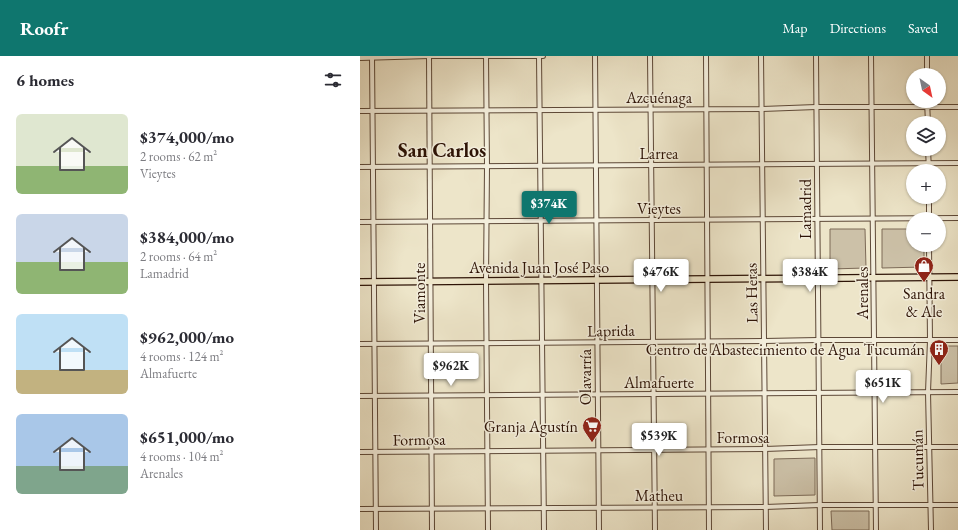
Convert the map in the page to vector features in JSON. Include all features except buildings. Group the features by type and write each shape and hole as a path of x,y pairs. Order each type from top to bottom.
{"main road":[{"name":"Avenida Juan José Paso","path":"360,282 958,277"}],"street":[{"path":"360,58 429,56 543,56"},
{"name":"Viamonte","path":"429,56 432,530"},
{"path":"486,56 488,221 486,281 488,530"},
{"path":"539,56 544,530"},
{"name":"Olavarría","path":"595,56 598,530"},
{"path":"650,56 655,394 655,530"},
{"path":"706,56 710,530"},
{"name":"Las Heras","path":"761,56 766,530"},
{"name":"Lamadrid","path":"816,56 820,530"},
{"name":"Arenales","path":"871,56 876,530"},
{"path":"927,56 927,68"},
{"path":"372,57 376,530"},
{"name":"Azcuénaga","path":"360,111 651,110 816,107 906,108"},
{"name":"Azcuénaga","path":"946,107 958,107"},
{"path":"927,108 928,116"},
{"path":"928,156 929,163"},
{"name":"Larrea","path":"360,167 958,163"},
{"name":"Vieytes","path":"946,218 958,218"},
{"name":"Vieytes","path":"360,222 906,219"},
{"name":"Tucumán","path":"929,252 930,340 928,392 931,530"},
{"name":"Laprida","path":"360,344 958,340"},
{"name":"Almafuerte","path":"360,396 958,392"},
{"name":"Formosa","path":"360,452 958,447"},
{"name":"Matheu","path":"360,510 958,505"}],"shaded area":[{"path":"830,229 865,229 866,268 830,269"},
{"path":"882,229 906,229 906,252 924,252 924,267 882,268"},
{"path":"941,346 958,346 958,383 941,384"},
{"path":"815,458 815,495 774,496 774,459"},
{"path":"831,511 869,511 869,530 832,530"}],"place":[{"name":"Sandra & Ale","path":"924,283"},
{"name":"Centro de Abastecimiento de Agua Tucumán","path":"939,366"},
{"name":"Granja Agustín","path":"592,443"}],"district":[{"name":"San Carlos","path":"442,150"}]}
